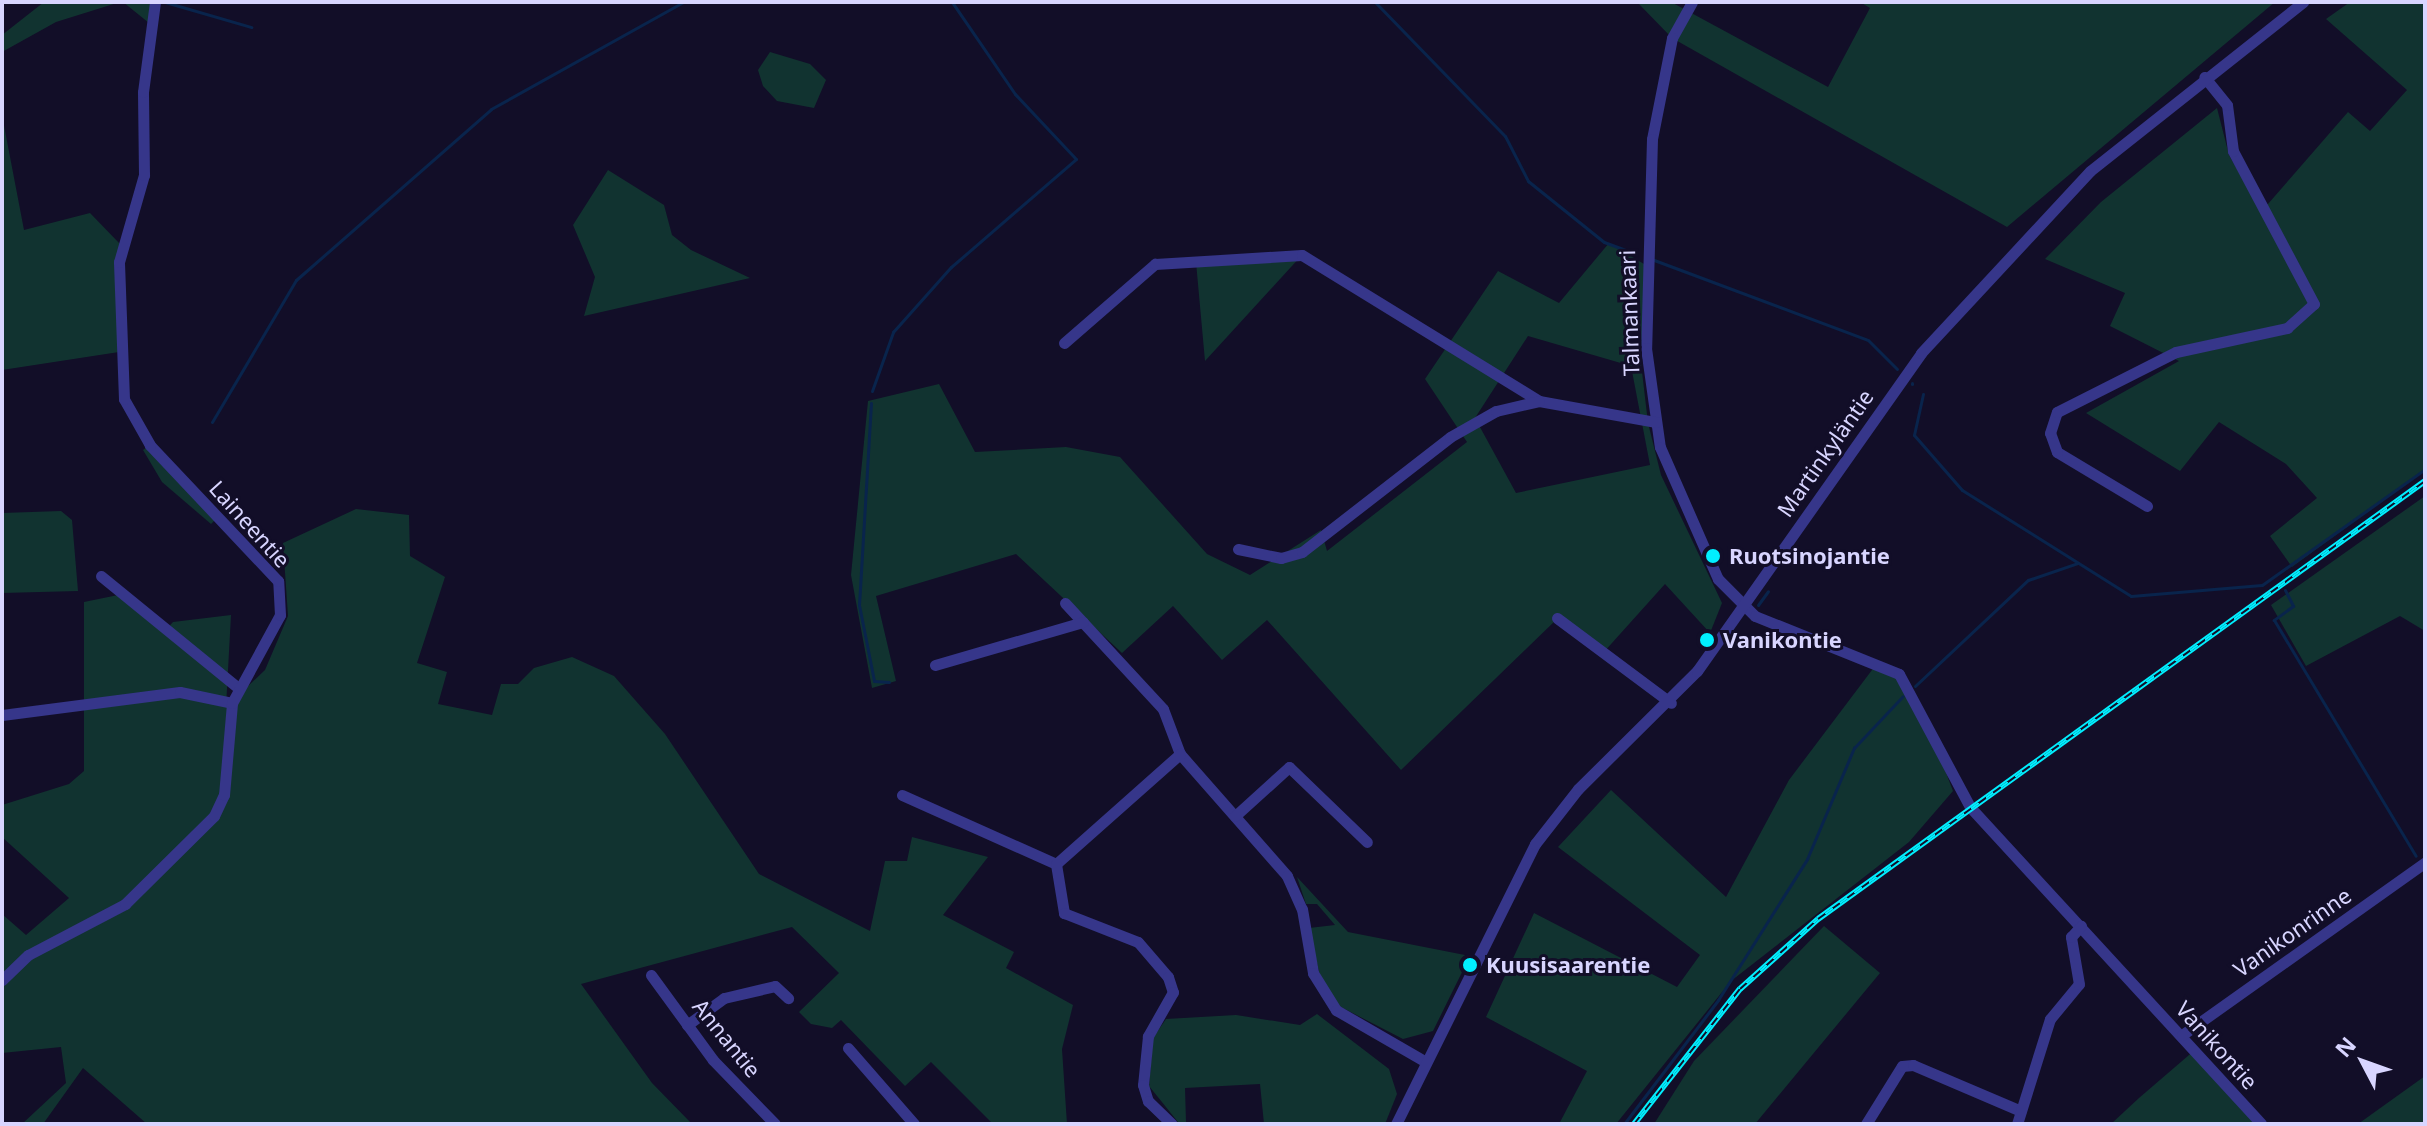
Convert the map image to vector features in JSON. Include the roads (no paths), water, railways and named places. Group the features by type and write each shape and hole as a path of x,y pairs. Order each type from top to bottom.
{"street":[{"name":"Laineentie","path":"2,980 28,955 125,904 204,828 224,795 232,703 237,687 280,615 278,581 150,445 122,386 119,262 144,175 143,92 155,2"},
{"name":"Talmankaari","path":"1692,2 1672,38 1652,139 1645,278 1656,422 1690,521 1741,609"},
{"name":"Martinkyläntie","path":"1396,1124 1535,844 1578,789 1671,703 1741,609 1871,420 1973,291 2090,171 2204,77 2303,2"},
{"path":"2147,506 2057,452 2050,433 2057,412 2176,352 2287,328 2314,304 2233,151 2227,105 2204,77"},
{"path":"1064,343 1155,264 1302,255 1539,401 1656,422"},
{"path":"1238,549 1281,558 1302,552 1450,437 1496,411 1539,401"},
{"path":"101,576 237,687"},
{"path":"1065,603 1163,709 1180,754 1295,891 1313,973 1336,1010 1426,1062"},
{"name":"Vanikontie","path":"1741,609 1899,674 1970,807 2261,1124"},
{"path":"1557,618 1671,703"},
{"path":"935,665 1083,622"},
{"path":"2,715 180,692 232,703"},
{"path":"1056,864 1180,754"},
{"path":"1235,816 1289,767 1367,842"},
{"path":"902,795 1056,864"},
{"name":"Vanikonrinne","path":"2182,1035 2425,862"},
{"path":"1056,864 1064,913 1138,942 1168,977 1173,992 1148,1036 1143,1085 1148,1101 1172,1124"},
{"path":"2017,1124 2050,1019 2079,984 2071,937 2081,926"},
{"name":"Annantie","path":"651,975 687,1025 775,1124"},
{"path":"687,1025 724,998 775,986 788,998"},
{"path":"848,1048 914,1124"},
{"path":"1866,1124 1902,1066 1913,1065 2021,1111"}],"waterway":[{"path":"165,2 251,27"},
{"path":"212,422 296,280 491,109 683,2"},
{"path":"872,391 893,332 951,267 1076,159 1015,94 952,2"},
{"path":"1375,2 1505,136 1528,181 1604,242 1635,253"},
{"path":"1654,260 1868,340 1897,369"},
{"path":"1923,394 1914,435 1962,490 2131,596 2262,585 2425,469"},
{"path":"871,403 859,605 874,681 889,682"},
{"path":"1915,686 2028,580 2078,563"},
{"path":"2285,590 2293,606 2274,620 2416,856"},
{"path":"1758,605 1768,591"},
{"path":"1624,1124 1718,1000 1807,859 1854,748 1903,696"}],"railway":[{"path":"1634,1124 1740,989 1818,919 2425,481"}],"place":[{"name":"Ruotsinojantie","path":"1713,556"},
{"name":"Vanikontie","path":"1707,640"},
{"name":"Kuusisaarentie","path":"1470,965"}]}
